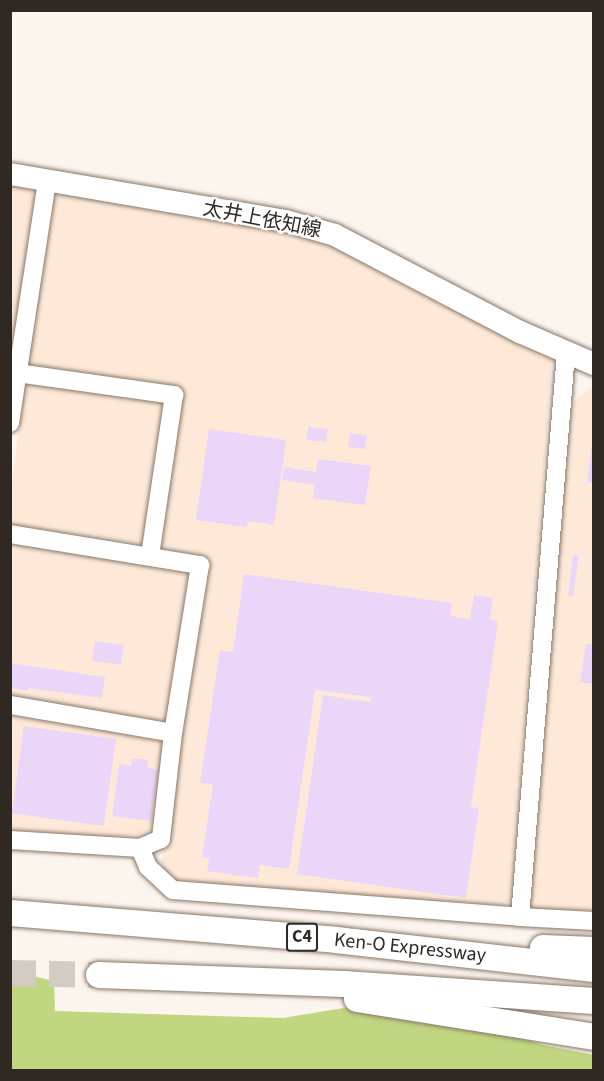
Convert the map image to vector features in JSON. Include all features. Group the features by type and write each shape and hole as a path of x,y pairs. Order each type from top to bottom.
{"highway":[{"name":"Ken-O Expressway","path":"10,913 336,940 594,969"},
{"path":"336,940 594,950"},
{"name":"Ken-O Expressway","path":"99,975 368,986 594,1001"},
{"path":"241,981 594,1037"}],"main road":[{"name":"太井上依知線","path":"10,174 285,221 335,235 520,332 594,364"}],"street":[{"path":"10,423 14,373 47,181"},
{"path":"520,917 566,352"},
{"path":"14,373 174,395 150,555"},
{"path":"10,534 150,555 200,566 173,733 161,839 140,848 10,840"},
{"path":"10,705 173,733"},
{"path":"140,848 148,867 173,890 594,921"}],"shaded area":[{"path":"11,185 29,187 35,199 11,366"},
{"path":"60,193 222,221 334,245 552,357 511,899 501,905 177,883 161,866 206,559 156,550 181,393 27,369 54,199"},
{"path":"25,378 168,399 148,538 140,544 11,525 11,494"},
{"path":"593,386 593,915 536,912 529,904 564,446 574,401"},
{"path":"21,544 194,569 169,725 11,699 11,551"},
{"path":"10,716 168,737 158,825 144,834 101,837 11,833"}],"green space":[{"path":"11,971 54,981 55,1011 283,1018 398,999 543,1045 594,1055 593,1070 11,1070"}],"building":[{"path":"308,427 328,429 327,442 307,440"},
{"path":"209,429 286,440 274,525 248,521 247,527 196,520"},
{"path":"350,433 367,435 365,449 348,447"},
{"path":"592,445 594,445 594,483 587,482"},
{"path":"318,459 371,466 365,505 313,498 315,485 282,480 284,467 316,472"},
{"path":"573,555 579,556 573,596 568,595"},
{"path":"244,574 452,603 450,616 470,619 474,595 493,598 490,620 498,621 471,807 479,808 466,898 297,874 323,695 370,702 371,697 315,690 289,869 260,865 258,878 207,871 209,858 202,857 213,784 200,783 220,650 233,652"},
{"path":"95,641 124,645 121,665 92,661"},
{"path":"586,644 594,645 594,684 580,682"},
{"path":"10,663 105,677 102,698 28,688 28,691 10,688"},
{"path":"24,726 116,739 104,826 12,813"},
{"path":"132,758 148,760 147,768 159,770 151,821 112,816 119,764 131,766"}],"tunnel":[{"path":"10,973 99,975"}]}
